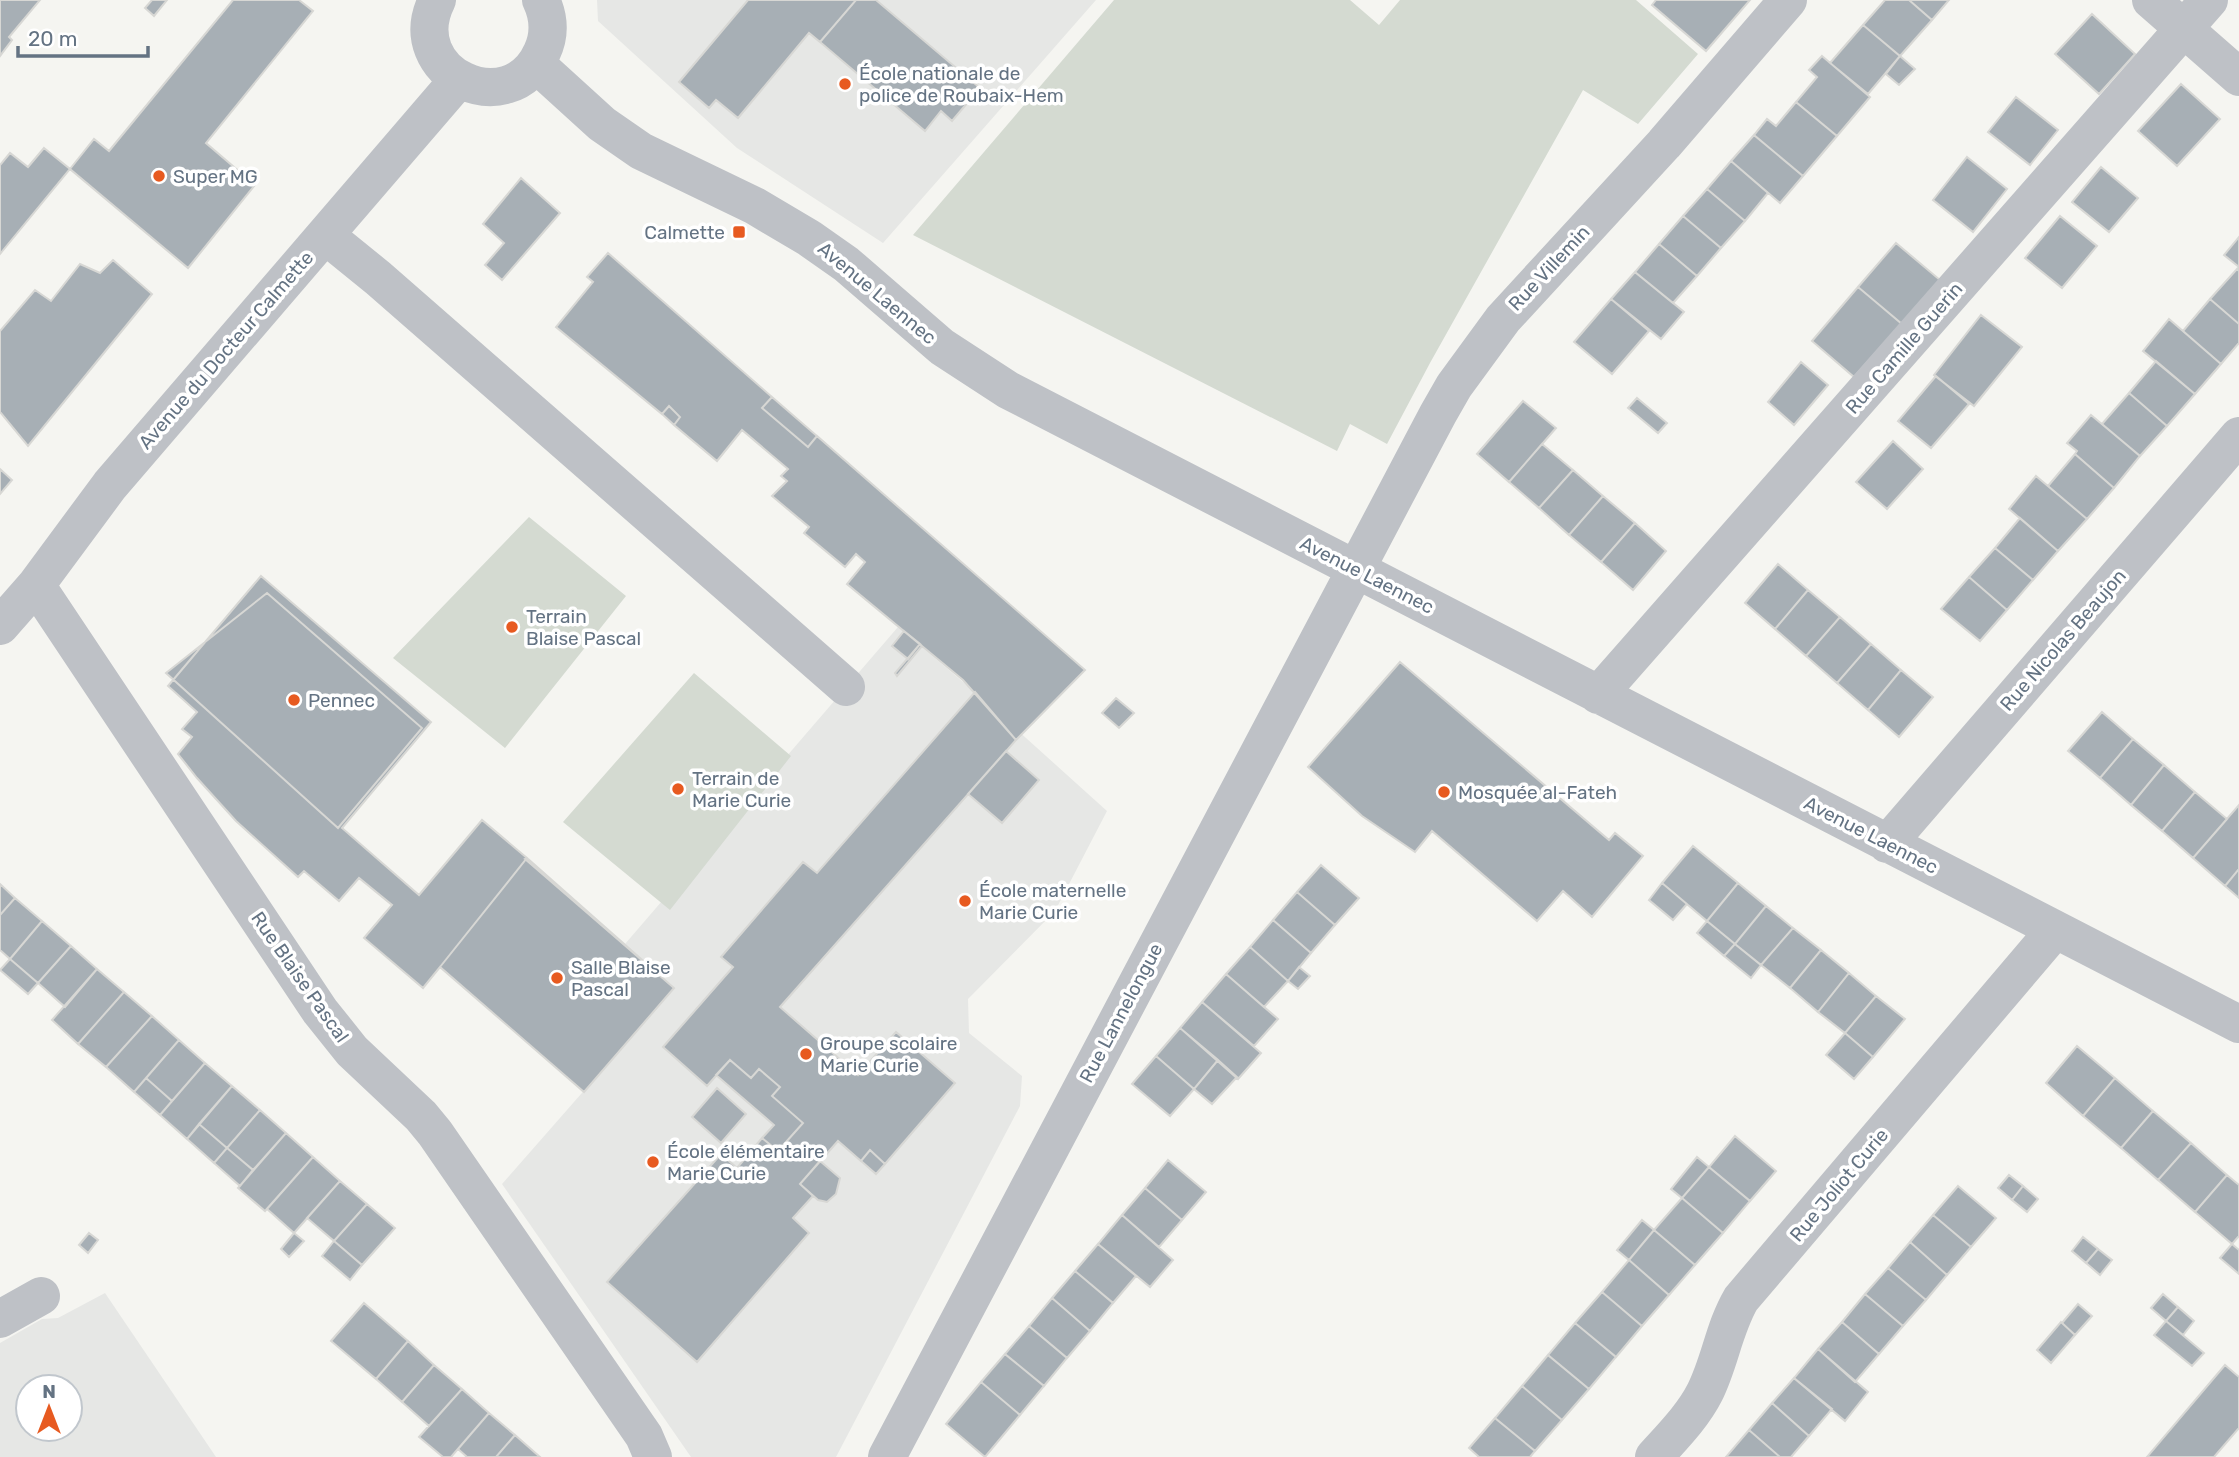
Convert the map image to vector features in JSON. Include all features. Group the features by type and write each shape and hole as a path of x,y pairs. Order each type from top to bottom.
{"street":[{"path":"437,0 430,22 431,42 439,61 459,79 477,86 496,87 514,82 536,64 545,47 548,29 541,0"},
{"name":"Rue Villemin","path":"1356,569 1454,386 1503,319 1664,144 1788,0"},
{"path":"2151,0 2239,77"},
{"name":"Rue Camille Guerin","path":"1598,695 2209,0"},
{"name":"Avenue Laennec","path":"536,64 602,124 641,151 755,206 810,237 846,264 942,347 1008,390 2055,930 2232,1010"},
{"name":"Avenue du Docteur Calmette","path":"0,626 36,585 110,485 459,79"},
{"path":"325,235 378,278 846,687"},
{"name":"Rue Nicolas Beaujon","path":"1888,844 2239,436"},
{"name":"Rue Lannelongue","path":"887,1457 1356,569"},
{"name":"Rue Blaise Pascal","path":"36,585 320,1011 352,1051 421,1116 435,1133 644,1436 653,1457"},
{"name":"Rue Joliot Curie","path":"1654,1457 1690,1415 1705,1392 1725,1333 1741,1299 2055,930"},
{"path":"0,1320 41,1296"}],"shaded area":[{"name":"École nationale de police de Roubaix-Hem","path":"597,0 1096,0 883,243 737,148 598,21"},
{"path":"1114,0 1350,0 1379,25 1400,0 1636,0 1698,54 1638,124 1583,90 1387,444 1350,424 1337,451 913,235"},
{"name":"Terrain Blaise Pascal","path":"529,517 626,596 505,748 393,658"},
{"name":"Groupe scolaire Marie Curie","path":"898,627 1107,811 1055,911 968,999 969,1033 1022,1076 1020,1106 836,1457 691,1457 502,1184 674,988 625,944"},
{"name":"Terrain de Marie Curie","path":"694,673 791,756 670,910 563,822"},
{"path":"105,1293 216,1457 0,1457 0,1343 42,1319 58,1318"}],"building":[{"path":"0,0 40,0 9,37 12,40 0,56"},
{"path":"152,0 167,0 154,16 145,8"},
{"path":"233,0 299,0 313,11 206,143 255,185 188,268 70,169 94,139 109,151"},
{"path":"748,0 856,0 820,42 809,33 738,118 716,100 709,108 679,82"},
{"path":"856,0 876,0 980,88 952,121 941,111 925,131 820,42"},
{"path":"1656,0 1750,0 1706,51 1652,5"},
{"path":"1885,0 1909,0 1932,20 1900,56 1863,25"},
{"path":"1909,0 1949,0 1932,20"},
{"path":"2092,14 2135,54 2099,94 2055,54"},
{"path":"1863,25 1900,56 1868,94 1830,63"},
{"path":"1822,56 1870,97 1837,136 1796,102 1817,77 1809,70"},
{"path":"1900,56 1915,69 1899,85 1886,74"},
{"path":"2181,84 2220,119 2177,166 2138,131"},
{"path":"2016,97 2058,130 2030,165 1988,132"},
{"path":"1796,102 1837,136 1803,176 1754,135 1767,119 1776,126"},
{"path":"1754,135 1803,176 1780,203 1731,161"},
{"path":"44,148 70,169 0,254 0,165 10,153 28,167"},
{"path":"1967,157 2007,189 1973,232 1933,200"},
{"path":"1731,161 1768,193 1745,221 1707,189"},
{"path":"2101,167 2138,198 2109,232 2072,202"},
{"path":"521,178 560,213 502,280 485,265 504,243 483,224"},
{"path":"1707,189 1745,221 1721,248 1683,216"},
{"path":"1683,216 1721,248 1697,276 1659,244"},
{"path":"2060,216 2097,246 2062,288 2025,258"},
{"path":"2239,237 2239,267 2224,255"},
{"path":"1896,243 1940,280 1902,324 1858,287"},
{"path":"1659,244 1697,276 1673,303 1635,272"},
{"path":"608,253 772,397 762,408 808,447 817,436 1085,670 1016,740 963,680 847,584 865,562 856,554 845,567 804,533 809,527 772,496 787,481 781,476 788,469 742,430 717,461 674,425 680,417 669,406 662,414 556,327 593,282 587,277"},
{"path":"113,260 152,294 28,446 0,412 0,331 35,290 51,301 80,264 100,273"},
{"path":"2237,269 2239,271 2239,324 2210,299"},
{"path":"1635,272 1684,312 1661,339 1611,299"},
{"path":"1858,287 1902,324 1854,377 1812,341"},
{"path":"1611,299 1649,331 1612,374 1574,342"},
{"path":"2210,299 2239,324 2239,343 2221,364 2183,331"},
{"path":"1981,315 2022,347 1974,406 1934,375"},
{"path":"2169,319 2221,364 2195,394 2143,351"},
{"path":"2156,361 2195,394 2167,426 2129,393"},
{"path":"1801,362 1828,385 1794,425 1768,402"},
{"path":"1936,376 1969,404 1931,448 1898,421"},
{"path":"2129,393 2167,426 2140,456 2102,424"},
{"path":"772,397 817,436 808,447 762,408"},
{"path":"1637,398 1667,423 1658,433 1628,408"},
{"path":"1523,401 1556,428 1509,482 1477,454"},
{"path":"669,406 680,417 674,425 662,414"},
{"path":"2091,415 2140,456 2114,488 2075,454 2077,451 2067,443"},
{"path":"1893,441 1923,469 1887,509 1856,482"},
{"path":"1542,444 1573,470 1539,508 1509,482"},
{"path":"2075,454 2114,488 2087,519 2048,486"},
{"path":"0,469 12,480 0,494"},
{"path":"1573,470 1603,496 1569,535 1539,508"},
{"path":"2036,476 2087,519 2058,551 2009,509"},
{"path":"1603,496 1635,523 1601,562 1569,535"},
{"path":"2020,518 2058,551 2033,580 1995,548"},
{"path":"1635,523 1666,551 1633,590 1601,562"},
{"path":"1995,548 2033,580 2007,610 1969,577"},
{"path":"1778,564 1808,590 1775,629 1745,603"},
{"path":"261,576 431,722 342,828 419,895 482,820 674,988 584,1092 440,967 423,988 364,938 392,905 359,878 339,901 304,871 298,877 236,821 178,754 192,737 182,729 197,712 168,686"},
{"path":"1969,577 2007,610 1980,641 1941,609"},
{"path":"1808,590 1840,617 1806,656 1775,629"},
{"name":"Pennec","path":"267,593 422,728 338,828 166,673"},
{"path":"1840,617 1871,644 1837,683 1806,656"},
{"path":"904,631 920,644 908,659 892,646"},
{"path":"920,644 922,646 897,676 895,673"},
{"path":"1871,644 1901,670 1868,710 1837,683"},
{"name":"Mosquée al-Fateh","path":"1400,662 1609,840 1615,833 1643,856 1592,917 1563,891 1537,921 1432,831 1415,852 1362,816 1308,767"},
{"path":"1901,670 1933,697 1899,737 1868,710"},
{"path":"975,692 1016,740 780,1007 858,1075 896,1032 955,1083 885,1164 870,1150 861,1161 838,1141 800,1184 813,1196 793,1218 809,1233 697,1362 607,1282 721,1154 737,1168 762,1138 778,1151 803,1123 772,1096 780,1087 759,1069 751,1078 730,1060 707,1086 663,1047 733,967 721,957 803,862 817,873"},
{"path":"1116,698 1134,713 1119,728 1102,713"},
{"path":"2102,712 2133,739 2100,778 2068,751"},
{"path":"2133,739 2164,765 2131,805 2100,778"},
{"path":"1006,751 1039,780 1002,823 968,794"},
{"path":"2164,765 2195,792 2162,831 2131,805"},
{"path":"2195,792 2227,819 2193,858 2162,831"},
{"path":"2239,805 2239,869 2225,886 2193,858"},
{"path":"1693,846 1738,883 1707,921 1662,883"},
{"name":"Salle Blaise Pascal","path":"527,858 674,988 584,1092 440,967"},
{"path":"1321,865 1359,898 1335,925 1297,892"},
{"path":"2239,869 2239,898 2225,886"},
{"path":"1662,883 1687,904 1673,920 1649,900"},
{"path":"1738,883 1766,906 1735,944 1707,921"},
{"path":"0,884 15,898 0,915"},
{"path":"1297,892 1335,925 1311,953 1273,920"},
{"path":"15,898 42,921 10,959 0,950 0,915"},
{"path":"1766,906 1793,928 1761,965 1735,944"},
{"path":"1273,920 1311,953 1288,981 1250,947"},
{"path":"42,921 71,946 38,983 10,959"},
{"path":"1707,921 1735,944 1724,956 1697,933"},
{"path":"1793,928 1821,950 1790,988 1761,965"},
{"path":"1735,944 1761,965 1751,978 1724,956"},
{"path":"71,946 97,969 65,1007 38,983"},
{"path":"1250,947 1288,981 1264,1007 1226,974"},
{"path":"1821,950 1849,973 1818,1012 1790,988"},
{"path":"10,959 38,983 28,994 0,970"},
{"path":"1299,967 1310,976 1298,989 1288,981"},
{"path":"97,969 124,992 78,1044 52,1020"},
{"path":"1849,973 1876,996 1845,1033 1818,1012"},
{"path":"1226,974 1278,1019 1254,1046 1202,1002"},
{"path":"124,992 152,1016 106,1067 78,1044"},
{"path":"1876,996 1905,1019 1873,1057 1845,1033"},
{"path":"1202,1002 1261,1053 1238,1079 1180,1028"},
{"path":"152,1016 179,1040 134,1092 106,1067"},
{"path":"1180,1028 1218,1060 1194,1089 1156,1056"},
{"path":"1845,1033 1873,1057 1854,1079 1826,1055"},
{"path":"179,1040 205,1063 172,1101 146,1078"},
{"path":"2077,1046 2115,1078 2083,1116 2046,1083"},
{"path":"1156,1056 1194,1089 1170,1116 1132,1084"},
{"path":"730,1060 751,1078 759,1069 780,1087 772,1096 803,1123 778,1151 762,1138 774,1125 716,1075"},
{"path":"1218,1060 1237,1077 1212,1104 1194,1089"},
{"path":"205,1063 232,1086 187,1139 160,1115"},
{"path":"146,1078 172,1101 160,1115 134,1092"},
{"path":"2115,1078 2153,1111 2121,1148 2083,1116"},
{"path":"232,1086 260,1110 227,1148 199,1124"},
{"path":"717,1088 746,1114 721,1143 692,1117"},
{"path":"260,1110 286,1133 253,1170 227,1148"},
{"path":"2153,1111 2191,1143 2158,1180 2121,1148"},
{"path":"199,1124 227,1148 214,1163 187,1139"},
{"path":"286,1133 313,1157 265,1211 238,1188"},
{"path":"1735,1136 1776,1171 1750,1201 1709,1167"},
{"path":"2191,1143 2227,1175 2195,1212 2158,1180"},
{"path":"227,1148 253,1170 240,1186 214,1163"},
{"path":"870,1150 885,1164 876,1174 861,1161"},
{"path":"313,1157 340,1181 294,1233 267,1209"},
{"path":"1697,1157 1709,1167 1682,1198 1671,1189"},
{"path":"1168,1160 1206,1192 1182,1220 1145,1188"},
{"path":"820,1161 840,1178 836,1194 827,1202 818,1200 800,1184"},
{"path":"1709,1167 1750,1201 1723,1233 1682,1198"},
{"path":"2009,1175 2023,1186 2012,1200 1998,1188"},
{"path":"2227,1175 2239,1185 2239,1236 2232,1244 2195,1212"},
{"path":"340,1181 367,1204 334,1241 307,1218"},
{"path":"1958,1186 1996,1218 1971,1247 1933,1215"},
{"path":"2023,1186 2038,1199 2027,1212 2012,1200"},
{"path":"1145,1188 1182,1220 1159,1247 1122,1215"},
{"path":"1682,1198 1723,1233 1695,1265 1654,1230"},
{"path":"367,1204 395,1228 362,1265 334,1241"},
{"path":"1122,1215 1173,1260 1150,1287 1098,1244"},
{"path":"1933,1215 1971,1247 1947,1275 1910,1242"},
{"path":"1642,1220 1654,1230 1629,1260 1617,1250"},
{"path":"1654,1230 1695,1265 1669,1295 1629,1260"},
{"path":"89,1233 98,1240 88,1253 79,1245"},
{"path":"294,1233 304,1241 289,1257 281,1249"},
{"path":"2083,1237 2098,1249 2086,1263 2072,1251"},
{"path":"334,1241 362,1265 350,1280 322,1256"},
{"path":"1910,1242 1947,1275 1926,1300 1888,1268"},
{"path":"1098,1244 1136,1276 1113,1303 1075,1271"},
{"path":"2232,1244 2239,1250 2239,1274 2220,1258"},
{"path":"2098,1249 2112,1260 2100,1275 2086,1263"},
{"path":"1629,1260 1669,1295 1642,1326 1602,1292"},
{"path":"1888,1268 1926,1300 1903,1326 1865,1294"},
{"path":"1075,1271 1113,1303 1090,1331 1052,1298"},
{"path":"1602,1292 1642,1326 1616,1357 1575,1323"},
{"path":"1865,1294 1903,1326 1879,1354 1842,1322"},
{"path":"2163,1294 2178,1307 2166,1321 2151,1308"},
{"path":"1052,1298 1090,1331 1067,1358 1029,1326"},
{"path":"364,1303 408,1341 376,1379 331,1341"},
{"path":"2078,1304 2092,1316 2075,1335 2062,1323"},
{"path":"2178,1307 2194,1321 2183,1335 2166,1321"},
{"path":"2166,1321 2204,1353 2192,1366 2154,1335"},
{"path":"1842,1322 1879,1354 1855,1382 1818,1349"},
{"path":"2061,1322 2075,1335 2051,1363 2037,1350"},
{"path":"1575,1323 1616,1357 1589,1389 1548,1355"},
{"path":"1029,1326 1067,1358 1044,1386 1005,1354"},
{"path":"408,1341 434,1365 402,1402 376,1379"},
{"path":"1818,1349 1868,1392 1845,1421 1794,1378"},
{"path":"1005,1354 1044,1386 1020,1415 981,1382"},
{"path":"1548,1355 1589,1389 1562,1420 1522,1386"},
{"path":"434,1365 462,1389 429,1426 402,1402"},
{"path":"2225,1365 2239,1377 2239,1428 2214,1457 2147,1457"},
{"path":"1794,1378 1832,1409 1809,1436 1772,1403"},
{"path":"981,1382 1020,1415 985,1457 946,1424"},
{"path":"1522,1386 1562,1420 1535,1451 1495,1418"},
{"path":"462,1389 489,1413 451,1457 443,1457 419,1437"},
{"path":"1772,1403 1809,1436 1791,1457 1780,1457 1749,1430"},
{"path":"489,1413 515,1435 496,1457 467,1457 458,1449"},
{"path":"1495,1418 1535,1451 1530,1457 1479,1457 1469,1448"},
{"path":"1749,1430 1780,1457 1726,1457"},
{"path":"515,1435 540,1457 496,1457"}],"place":[{"name":"École nationale de police de Roubaix-Hem","path":"845,84"},
{"name":"Super MG","path":"159,176"},
{"name":"Calmette","path":"739,232"},
{"name":"Terrain Blaise Pascal","path":"512,627"},
{"name":"Pennec","path":"294,700"},
{"name":"Terrain de Marie Curie","path":"678,789"},
{"name":"Mosquée al-Fateh","path":"1444,792"},
{"name":"École maternelle Marie Curie","path":"965,901"},
{"name":"Salle Blaise Pascal","path":"557,978"},
{"name":"Groupe scolaire Marie Curie","path":"806,1054"},
{"name":"École élémentaire Marie Curie","path":"653,1162"}]}
